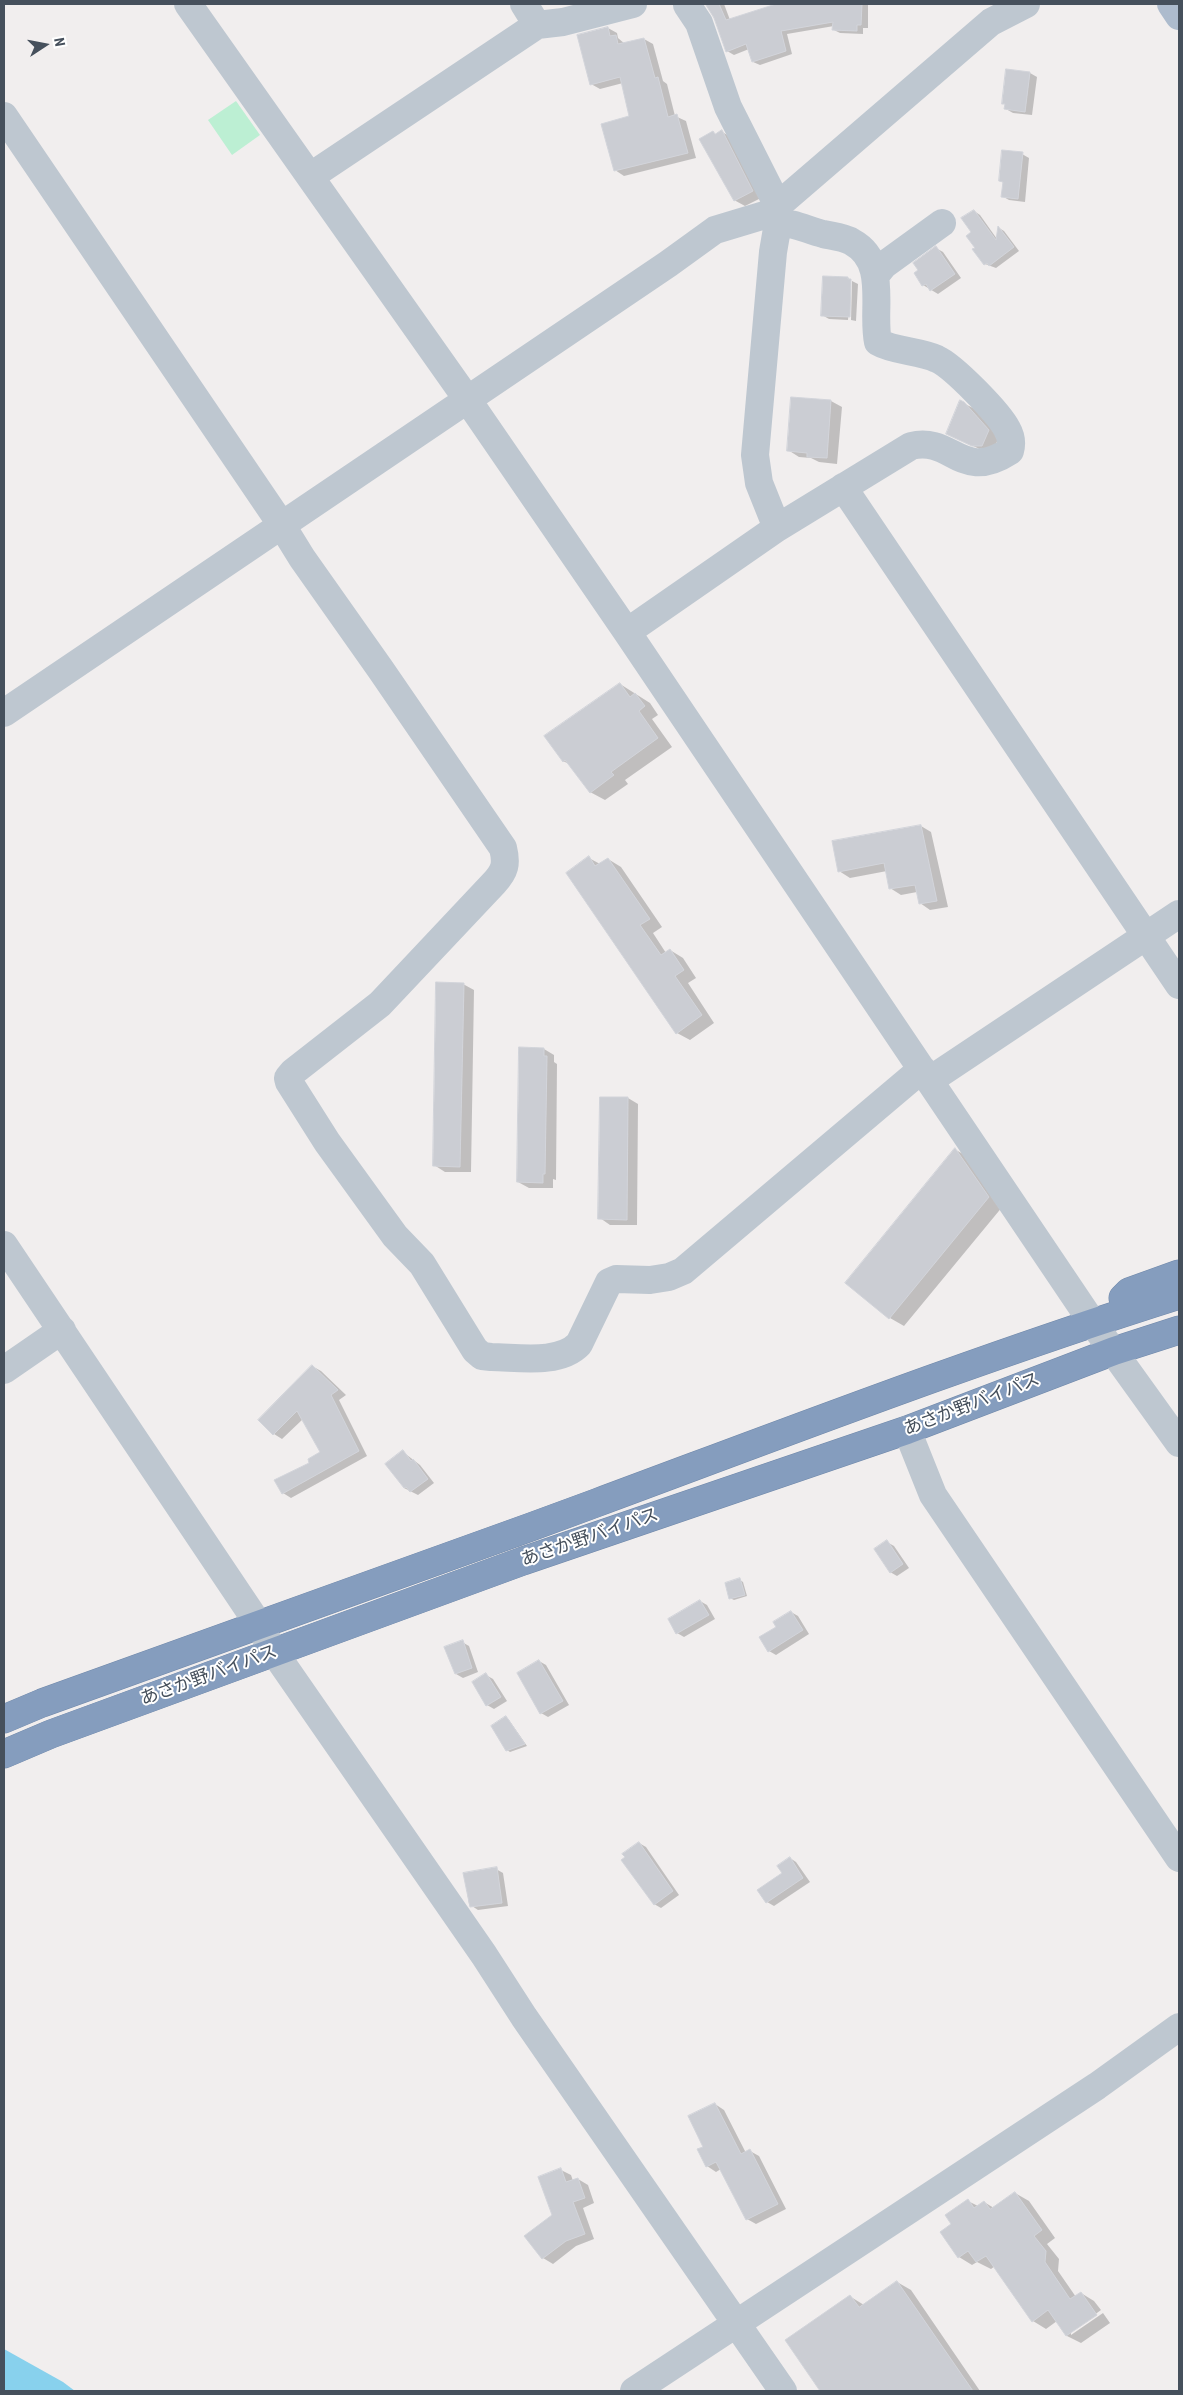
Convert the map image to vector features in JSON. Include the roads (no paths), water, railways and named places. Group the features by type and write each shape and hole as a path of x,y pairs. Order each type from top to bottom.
{"highway":[{"path":"1092,1322 1129,1292 1179,1274"},
{"name":"あさか野バイパス","path":"4,1719 42,1703 890,1394 1092,1322 1179,1295"},
{"name":"あさか野バイパス","path":"4,1754 51,1734 523,1561 907,1430 1114,1351 1179,1330"},
{"path":"1114,1351 1179,1346"}],"main road":[{"path":"1171,4 1179,16"}],"street":[{"path":"188,4 467,399 627,632 1092,1322 1179,1443"},
{"path":"311,176 531,14 563,22 633,4"},
{"path":"689,4 699,23 728,107 778,215 755,456 759,483 777,528"},
{"path":"778,215 953,53 990,11 1026,4"},
{"path":"4,116 281,524 302,558 503,848 505,858 504,872 500,877 380,1004 293,1072 288,1078 327,1142 396,1236 422,1264 479,1354 491,1357 549,1357 572,1350 579,1344 609,1282 616,1279 664,1279 683,1271 926,1075 1148,936 1179,914"},
{"path":"4,713 668,264 715,230 768,214 778,215 806,229 852,241 868,257 875,276 878,342 932,356 949,366 963,378 1001,420 1007,429 1012,446 1010,451 999,459 972,463 932,445 911,446 777,528 627,632"},
{"path":"875,276 884,265 942,223"},
{"path":"843,487 1148,936 1179,985"},
{"path":"4,1246 259,1625 274,1652 484,1955 524,2017 784,2391"},
{"path":"4,1370 62,1330"},
{"path":"907,1430 933,1495 1179,1858"},
{"path":"634,2391 1097,2086 1179,2027"}],"water":[{"path":"4,2349 63,2382 75,2391 4,2391"}]}
